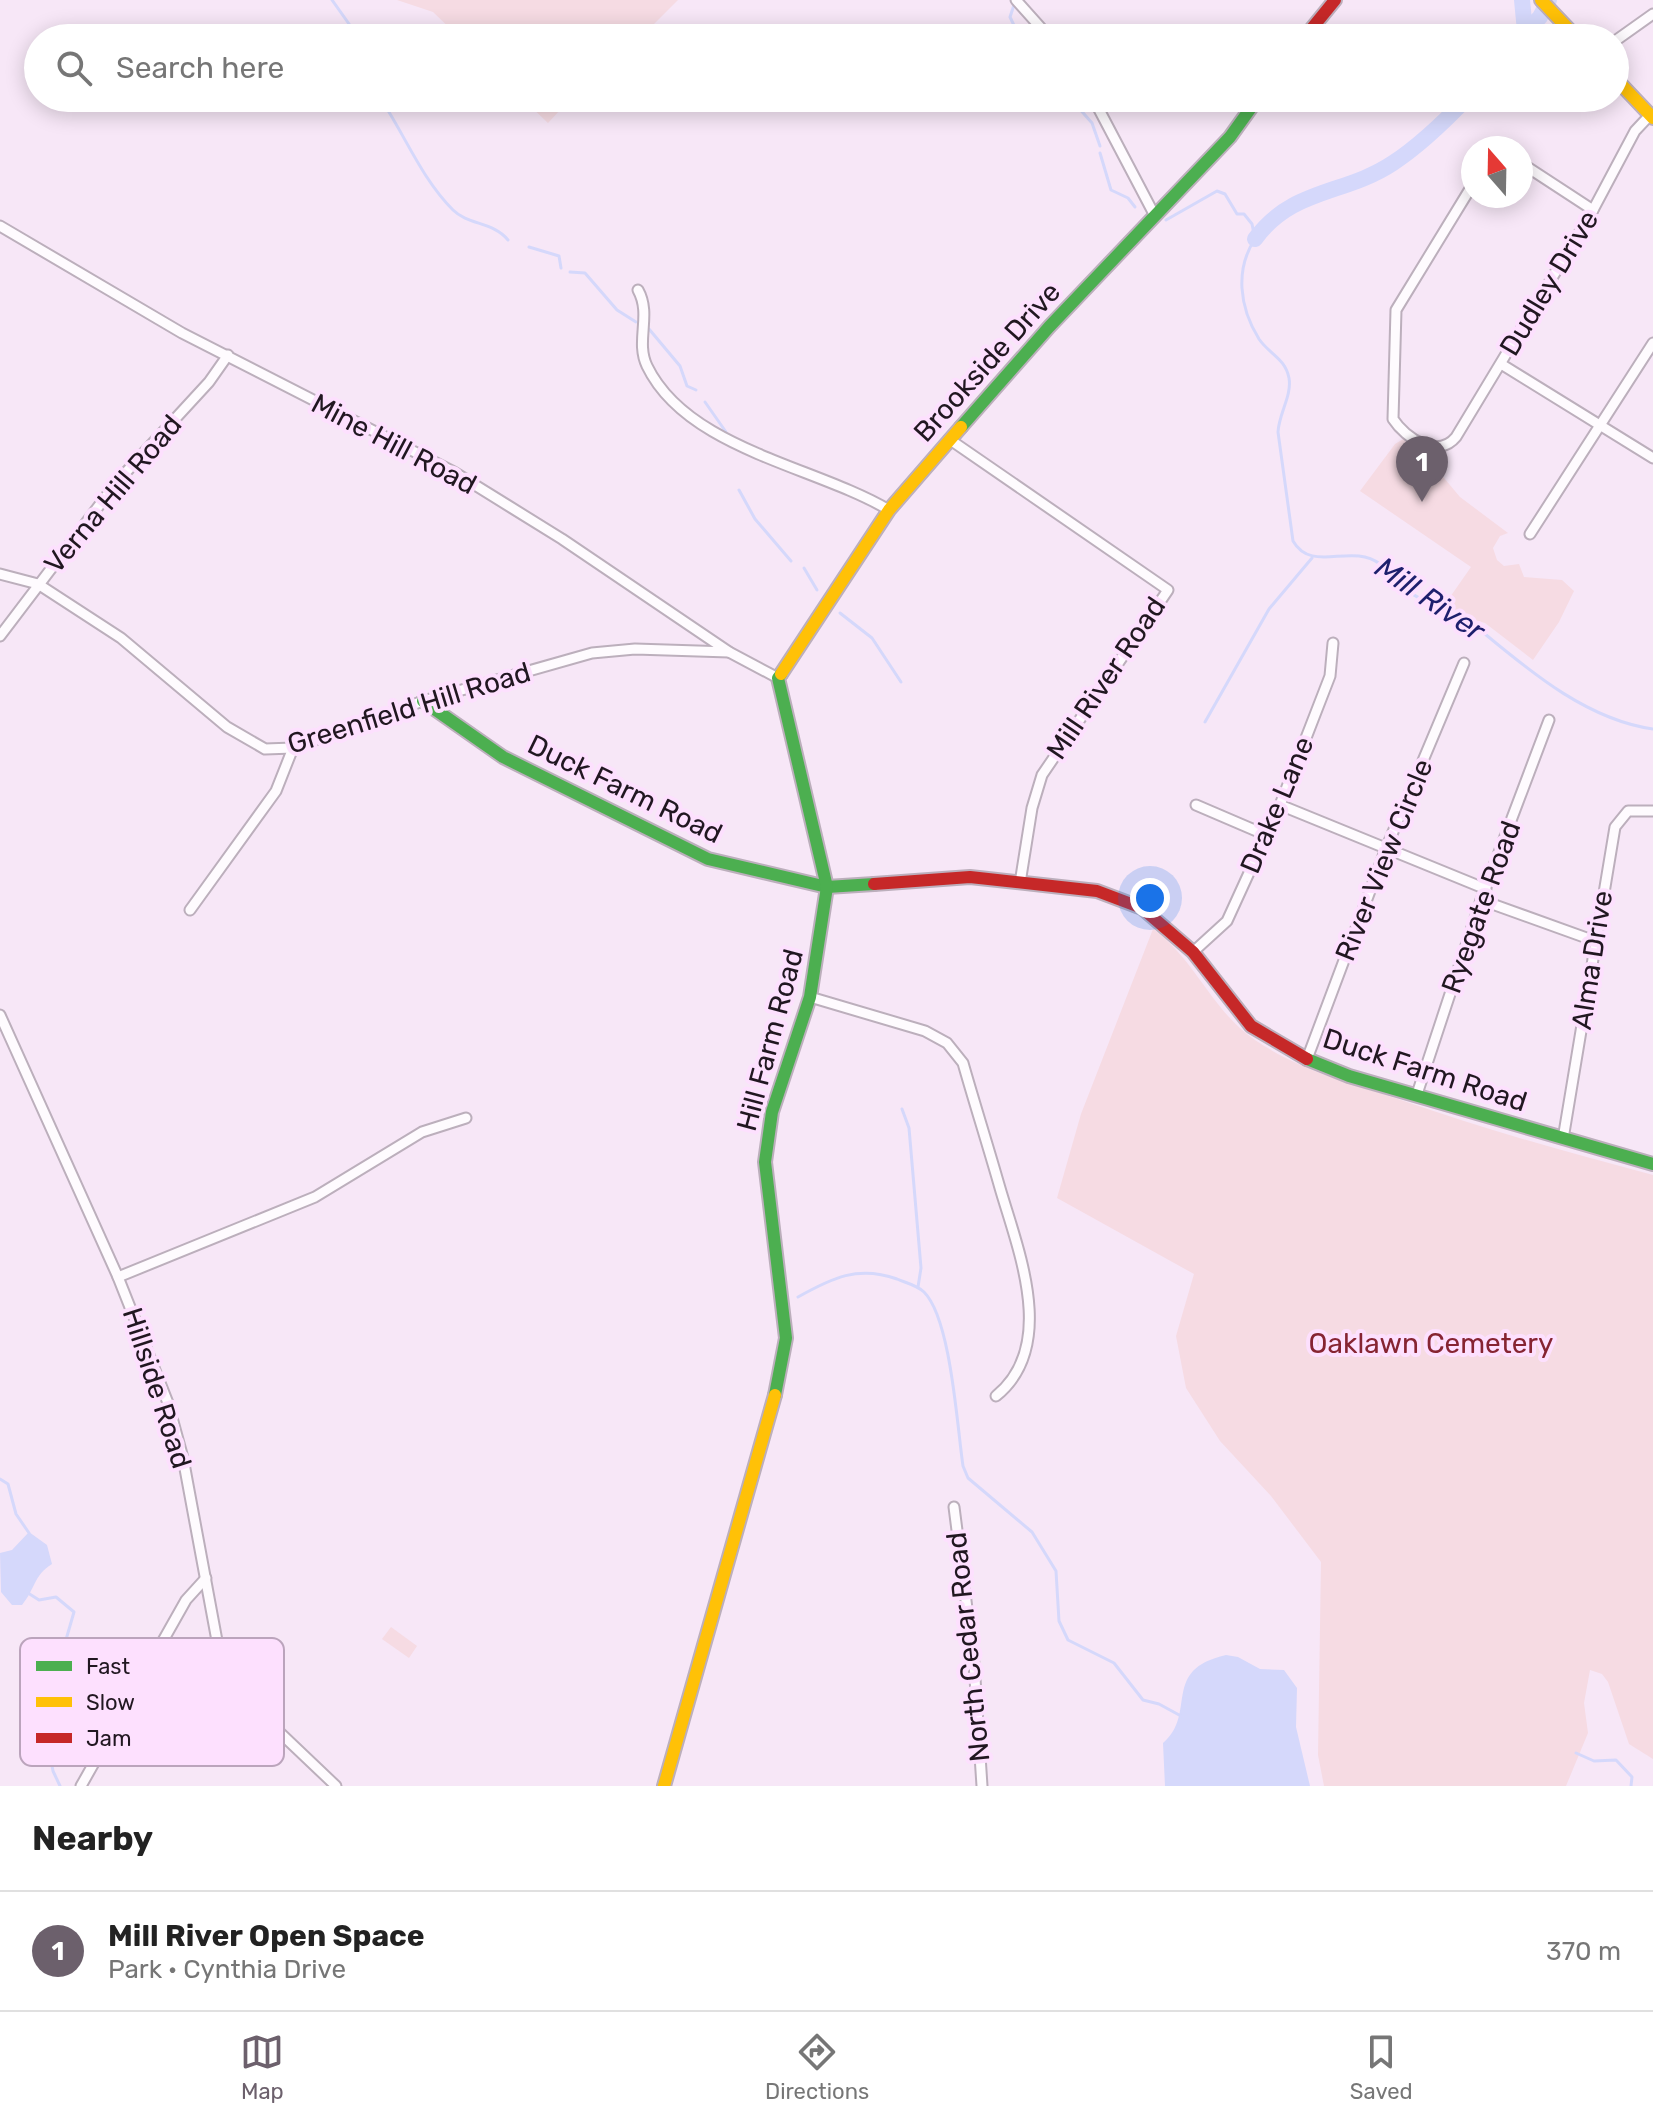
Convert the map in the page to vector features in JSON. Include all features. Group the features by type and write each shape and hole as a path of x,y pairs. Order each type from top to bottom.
{"main road":[{"path":"1315,24 1335,0"},
{"path":"1541,0 1564,24"},
{"path":"1629,93 1652,117"},
{"name":"Brookside Drive","path":"778,678 889,510 1049,327 1230,137 1248,112"},
{"name":"Hill Farm Road","path":"664,1786 772,1408 786,1338 765,1162 772,1112 810,997 827,887 778,678"},
{"name":"Duck Farm Road","path":"423,701 503,757 708,859 827,887 970,877 1097,891 1142,908 1193,952 1251,1026 1307,1059 1349,1076 1653,1164"}],"street":[{"path":"1016,0 1037,24"},
{"path":"1629,31 1653,14"},
{"path":"1100,112 1155,216"},
{"name":"Dudley Drive","path":"1461,204 1396,310 1393,419 1427,446 1442,448 1456,437 1501,364 1593,210 1635,131 1652,117"},
{"path":"1533,171 1593,210"},
{"name":"Mine Hill Road","path":"0,226 182,333 454,472 561,538 729,652 778,678"},
{"path":"638,290 646,306 641,343 645,363 663,393 681,410 759,455 849,487 889,510"},
{"path":"1530,534 1653,343"},
{"name":"Verna Hill Road","path":"0,636 117,482 209,382 228,355"},
{"path":"1501,364 1653,458"},
{"name":"Mill River Road","path":"949,439 1168,590 1042,775 1032,808 1020,883"},
{"name":"Greenfield Hill Road","path":"0,574 38,584 121,638 244,739 265,749 293,748 423,701 592,653 635,649 729,652"},
{"name":"Drake Lane","path":"1193,952 1227,921 1280,805 1330,676 1333,643"},
{"name":"River View Circle","path":"1307,1059 1385,851 1464,663"},
{"name":"Ryegate Road","path":"1417,1094 1481,900 1549,720"},
{"path":"190,910 276,791 293,748"},
{"path":"1196,805 1266,835"},
{"path":"1280,805 1385,851 1486,889"},
{"name":"Alma Drive","path":"1563,1139 1616,824 1633,810 1653,811"},
{"path":"1481,900 1595,941"},
{"path":"810,997 925,1031 947,1043 963,1063 1027,1285 1026,1348 1008,1386 996,1396"},
{"name":"Hillside Road","path":"0,1015 118,1277 168,1403 183,1458 215,1638"},
{"path":"118,1277 315,1197 422,1132 466,1118"},
{"name":"North Cedar Road","path":"954,1507 975,1677 982,1786"},
{"path":"165,1638 186,1600 206,1578"},
{"name":"Hillside Road","path":"284,1737 336,1786"},
{"path":"81,1786 92,1766"}],"green space":[{"path":"397,0 678,0 654,24 445,24 433,12"},
{"path":"537,112 558,112 548,123"},
{"path":"1410,435 1411,451 1439,472 1460,497 1508,533 1500,536 1493,548 1497,560 1504,566 1519,564 1524,577 1562,580 1574,591 1559,622 1533,660 1485,623 1441,610 1471,567 1360,491 1395,444"},
{"name":"Oaklawn Cemetery","path":"1153,929 1181,955 1240,1028 1290,1060 1345,1082 1464,1121 1653,1175 1653,1759 1629,1744 1608,1682 1602,1674 1590,1670 1584,1703 1588,1733 1566,1786 1324,1786 1318,1755 1321,1562 1271,1496 1220,1441 1186,1388 1176,1336 1194,1274 1057,1198 1081,1114"},
{"path":"391,1627 417,1646 409,1658 382,1639"}],"water":[{"path":"29,1532 47,1545 52,1564 41,1573 22,1605 12,1605 1,1592 0,1553 12,1550"},
{"path":"1226,1655 1238,1657 1260,1669 1284,1670 1297,1688 1296,1727 1310,1786 1165,1786 1163,1743 1178,1719 1186,1682 1193,1671 1206,1662"}],"waterway":[{"path":"332,0 349,24"},
{"name":"Mill River","path":"1522,0 1524,24"},
{"name":"Mill River","path":"1533,24 1549,0"},
{"path":"1013,24 1010,17 1014,5"},
{"path":"389,112 433,186 453,210 496,230 508,240"},
{"path":"1082,112 1092,123 1100,146"},
{"name":"Mill River","path":"1255,239 1285,210 1393,163 1432,133 1453,112"},
{"path":"1100,153 1111,190 1128,198 1135,207"},
{"name":"Mill River","path":"1166,220 1217,191 1225,194 1237,214 1244,214 1252,224 1255,239 1244,263 1242,288 1252,327 1267,349 1280,361 1289,378 1289,391 1278,432 1293,541 1301,551 1321,557 1369,558 1383,566 1410,593 1475,627 1542,679 1584,706 1629,724 1653,729"},
{"path":"529,247 559,256 561,268"},
{"path":"570,272 585,273 617,310 636,322"},
{"path":"649,329 680,366 687,386 696,390"},
{"path":"705,402 726,432"},
{"path":"739,490 755,519 791,561"},
{"path":"1205,722 1269,609 1312,558"},
{"path":"804,568 817,590"},
{"path":"840,613 872,638 901,682"},
{"path":"902,1109 909,1128 921,1268 918,1287"},
{"path":"798,1297 834,1279 870,1273 897,1279 924,1292 941,1325 947,1348 963,1466 968,1478 1032,1532 1056,1571 1059,1621 1068,1640 1114,1663 1143,1700 1159,1704 1181,1716"},
{"path":"0,1479 8,1484 16,1514 29,1533"},
{"path":"28,1593 39,1600 56,1597 74,1612 66,1638"},
{"path":"1576,1753 1594,1761 1616,1760 1632,1777 1631,1786"},
{"path":"52,1766 60,1786"}],"traffic: fast":[{"path":"961,427 1049,327 1230,137 1248,112"},
{"path":"775,1395 786,1338 765,1162 772,1112 810,997 827,887 778,678 781,674"},
{"path":"423,701 503,757 708,859 827,887 874,884"},
{"path":"1307,1059 1349,1076 1653,1164"}],"traffic: slow":[{"path":"1541,0 1564,24"},
{"path":"1629,93 1653,118"},
{"path":"781,674 889,510 961,427"},
{"path":"664,1786 775,1395"}],"traffic: jam":[{"path":"1315,24 1335,0"},
{"path":"874,884 970,877 1097,891 1142,908 1193,952 1251,1026 1307,1059"}],"place":[{"name":"Mill River Open Space","path":"1422,502"}]}
